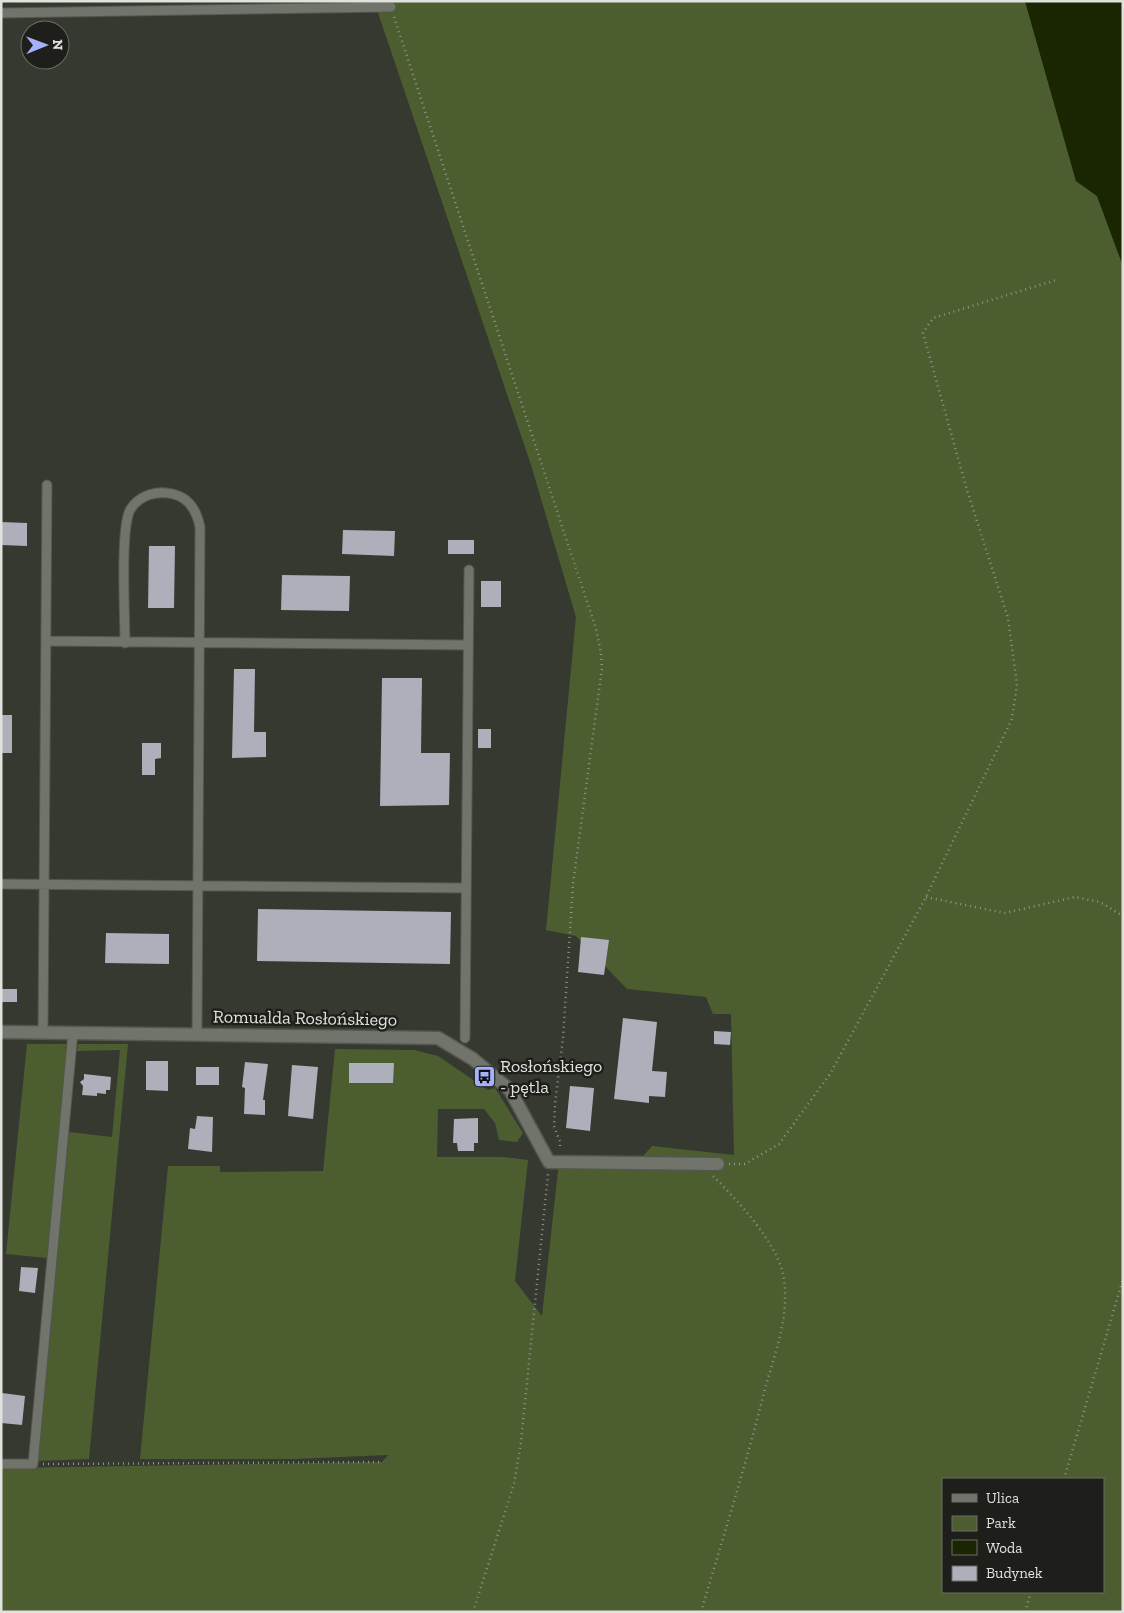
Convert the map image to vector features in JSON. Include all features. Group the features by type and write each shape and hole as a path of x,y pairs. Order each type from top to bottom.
{"street":[{"name":"Romualda Rosłońskiego","path":"1,1032 438,1038 473,1059 510,1090 554,1162"},
{"path":"554,1162 713,1168"}],"lane":[{"path":"1,13 391,7"},
{"path":"43,1032 47,485"},
{"path":"125,643 127,521 130,510 137,502 157,492 178,495 186,500 198,515 200,527 197,1034"},
{"path":"465,1038 469,570"},
{"path":"46,641 200,644 468,645"},
{"path":"1,884 466,888"},
{"path":"1,1464 34,1464 73,1032"}],"path":[{"path":"391,7 596,629 601,653 596,720 572,884 563,1038 554,1126 560,1142 554,1162 521,1442 514,1484 473,1612"},
{"path":"701,1612 750,1451 785,1305 782,1273 772,1247 732,1197 713,1168 745,1164 780,1144 830,1074 926,897 1012,719 1018,684 1008,618 967,490 923,333 933,318 1056,280"},
{"path":"926,897 1005,913 1075,896 1100,902 1123,916"},
{"path":"1064,1478 1123,1279"},
{"path":"34,1464 382,1462"},
{"path":"1025,1612 1031,1593"}],"green space":[{"path":"374,1 1025,1 1076,181 1097,196 1123,266 1123,1612 1,1612 1,1468 382,1462 388,1455 295,1459 140,1459 168,1166 220,1166 220,1172 323,1171 335,1049 414,1050 438,1056 488,1090 495,1088 523,1133 517,1142 499,1140 495,1123 484,1109 438,1109 437,1157 503,1157 528,1160 515,1281 542,1316 559,1162 643,1156 652,1146 734,1155 731,1014 713,1014 706,997 627,989 576,936 546,930 576,617 531,465"},
{"path":"27,1044 67,1044 47,1258 6,1254"},
{"path":"78,1044 128,1044 89,1459 38,1461 69,1132 112,1137 120,1050 77,1051"}],"water":[{"path":"1025,1 1123,1 1123,266 1097,196 1076,181"}],"building":[{"path":"1,522 27,523 27,546 1,545"},
{"path":"343,530 395,531 394,556 342,554"},
{"path":"448,540 474,540 474,554 448,554"},
{"path":"149,546 175,546 174,608 148,608"},
{"path":"282,575 350,576 349,611 281,610"},
{"path":"481,581 501,581 501,607 481,607"},
{"path":"234,669 255,669 254,732 266,732 266,757 232,758"},
{"path":"382,678 422,678 421,753 450,753 449,805 380,806"},
{"path":"1,715 12,715 12,753 1,753"},
{"path":"478,729 491,729 491,748 478,748"},
{"path":"142,743 161,743 161,758 155,759 155,775 142,775"},
{"path":"258,909 451,912 450,964 257,961"},
{"path":"106,933 169,934 169,964 105,963"},
{"path":"581,937 609,940 604,975 578,972"},
{"path":"1,989 17,989 17,1002 1,1002"},
{"path":"623,1018 657,1022 652,1071 667,1072 665,1097 649,1096 649,1103 614,1099"},
{"path":"714,1031 731,1032 730,1045 714,1044"},
{"path":"146,1061 168,1061 168,1091 146,1090"},
{"path":"245,1062 268,1064 263,1100 265,1100 265,1115 244,1114 245,1088 242,1087"},
{"path":"349,1063 394,1063 393,1083 349,1083"},
{"path":"292,1065 318,1067 313,1119 288,1116"},
{"path":"196,1067 219,1067 219,1085 196,1085"},
{"path":"84,1074 111,1077 110,1090 106,1090 106,1094 97,1093 97,1096 82,1095 83,1086 80,1082 84,1079"},
{"path":"570,1086 594,1088 590,1131 566,1128"},
{"path":"197,1116 213,1117 212,1152 188,1149 190,1128 195,1129"},
{"path":"478,1118 478,1143 474,1143 474,1151 458,1151 457,1143 453,1143 454,1119"},
{"path":"21,1267 38,1268 35,1293 19,1291"},
{"path":"2,1393 25,1396 22,1425 1,1423"}],"place":[{"name":"Rosłońskiego - pętla","path":"484,1076"}]}
